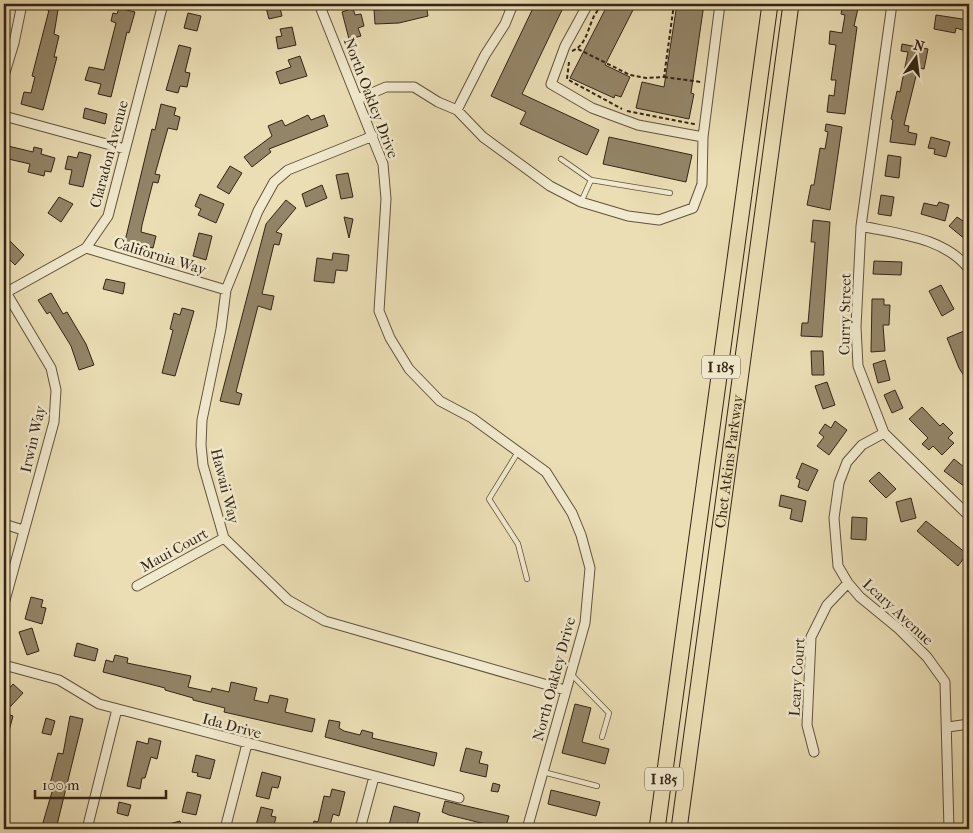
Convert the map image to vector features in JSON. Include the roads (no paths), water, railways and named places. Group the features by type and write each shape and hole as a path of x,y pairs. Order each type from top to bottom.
{"highway":[{"name":"Chet Atkins Parkway","path":"657,829 697,552 770,4"},
{"name":"Chet Atkins Parkway","path":"679,829 791,4"},
{"path":"650,829 670,729"},
{"path":"683,829 688,762"}],"street":[{"path":"4,76 14,43 22,4"},
{"name":"Claradon Avenue","path":"5,291 86,248 108,216 163,4"},
{"name":"North Oakley Drive","path":"319,4 382,164 386,199 379,311 390,338 409,369 440,401 472,418 546,472 561,493 581,535 590,568 585,623 527,829"},
{"path":"458,110 485,55 505,24 513,4"},
{"path":"588,4 565,46 551,84 592,108 638,125 704,137"},
{"path":"358,99 386,87 414,87 438,102 458,110 483,137 550,186 581,202 628,216 659,220 693,208 702,184 704,137 720,4"},
{"name":"Curry Street","path":"892,4 861,226 856,327 858,366 884,433 969,516"},
{"path":"4,116 125,149"},
{"name":"Hawaii Way","path":"372,136 288,170 274,182 258,211 226,290 221,329 202,420 201,445 203,465 224,538 288,600 325,621 565,690"},
{"path":"861,226 919,238 944,248 963,260 969,269"},
{"name":"California Way","path":"86,248 226,290"},
{"name":"Irwin Way","path":"4,604 54,422 56,390 51,368 5,291"},
{"name":"Leary Avenue","path":"884,433 862,444 847,462 839,483 834,518 838,566 848,583 860,597 899,629 927,657 945,682 948,726 949,829"},
{"path":"4,524 23,530"},
{"name":"Maui Court","path":"138,586 224,538"},
{"name":"Leary Court","path":"814,752 807,725 811,637 827,605 848,583"},
{"name":"Ida Drive","path":"4,665 59,680 99,704 459,798"},
{"path":"88,829 118,709"},
{"path":"948,726 969,724"},
{"path":"225,829 247,744"},
{"path":"360,829 374,777"}],"lane":[{"path":"561,159 592,180 670,193"},
{"path":"581,202 592,180"},
{"path":"518,452 489,499 491,505 518,544 527,579"},
{"path":"570,673 609,713 602,738"},
{"path":"542,772 596,786"}]}
